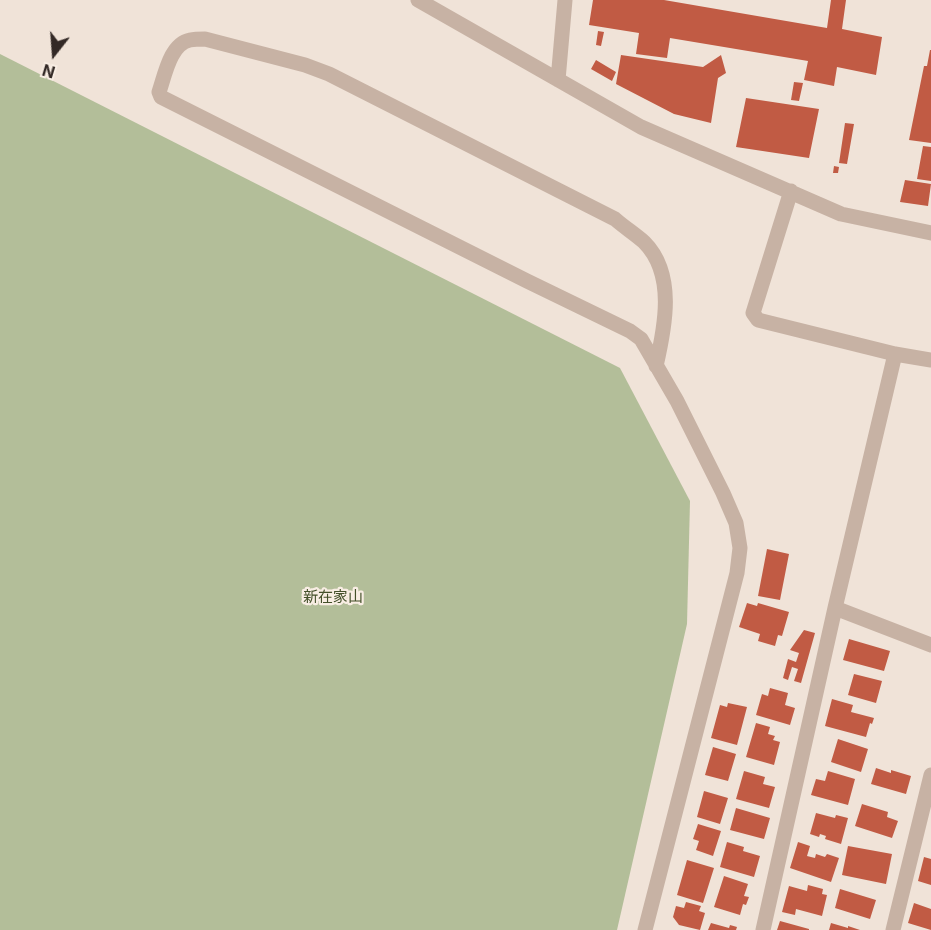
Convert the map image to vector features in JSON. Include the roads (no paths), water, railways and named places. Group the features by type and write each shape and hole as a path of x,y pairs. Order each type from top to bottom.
{"street":[{"path":"418,0 641,127 841,214 931,233"},
{"path":"558,80 565,0"},
{"path":"645,930 737,573 740,548 736,523 677,401 656,366 641,339 630,331 161,97 159,92 172,56 180,44 190,40 205,39 306,65 329,74 615,219 645,243 655,257 661,272 665,288 663,335 656,366"},
{"path":"791,191 753,313 758,320 896,354 931,360"},
{"path":"763,930 835,608 896,354"},
{"path":"835,608 931,645"},
{"path":"893,930 931,775"}],"park label":[{"name":"新在家山","path":"333,597"}]}
